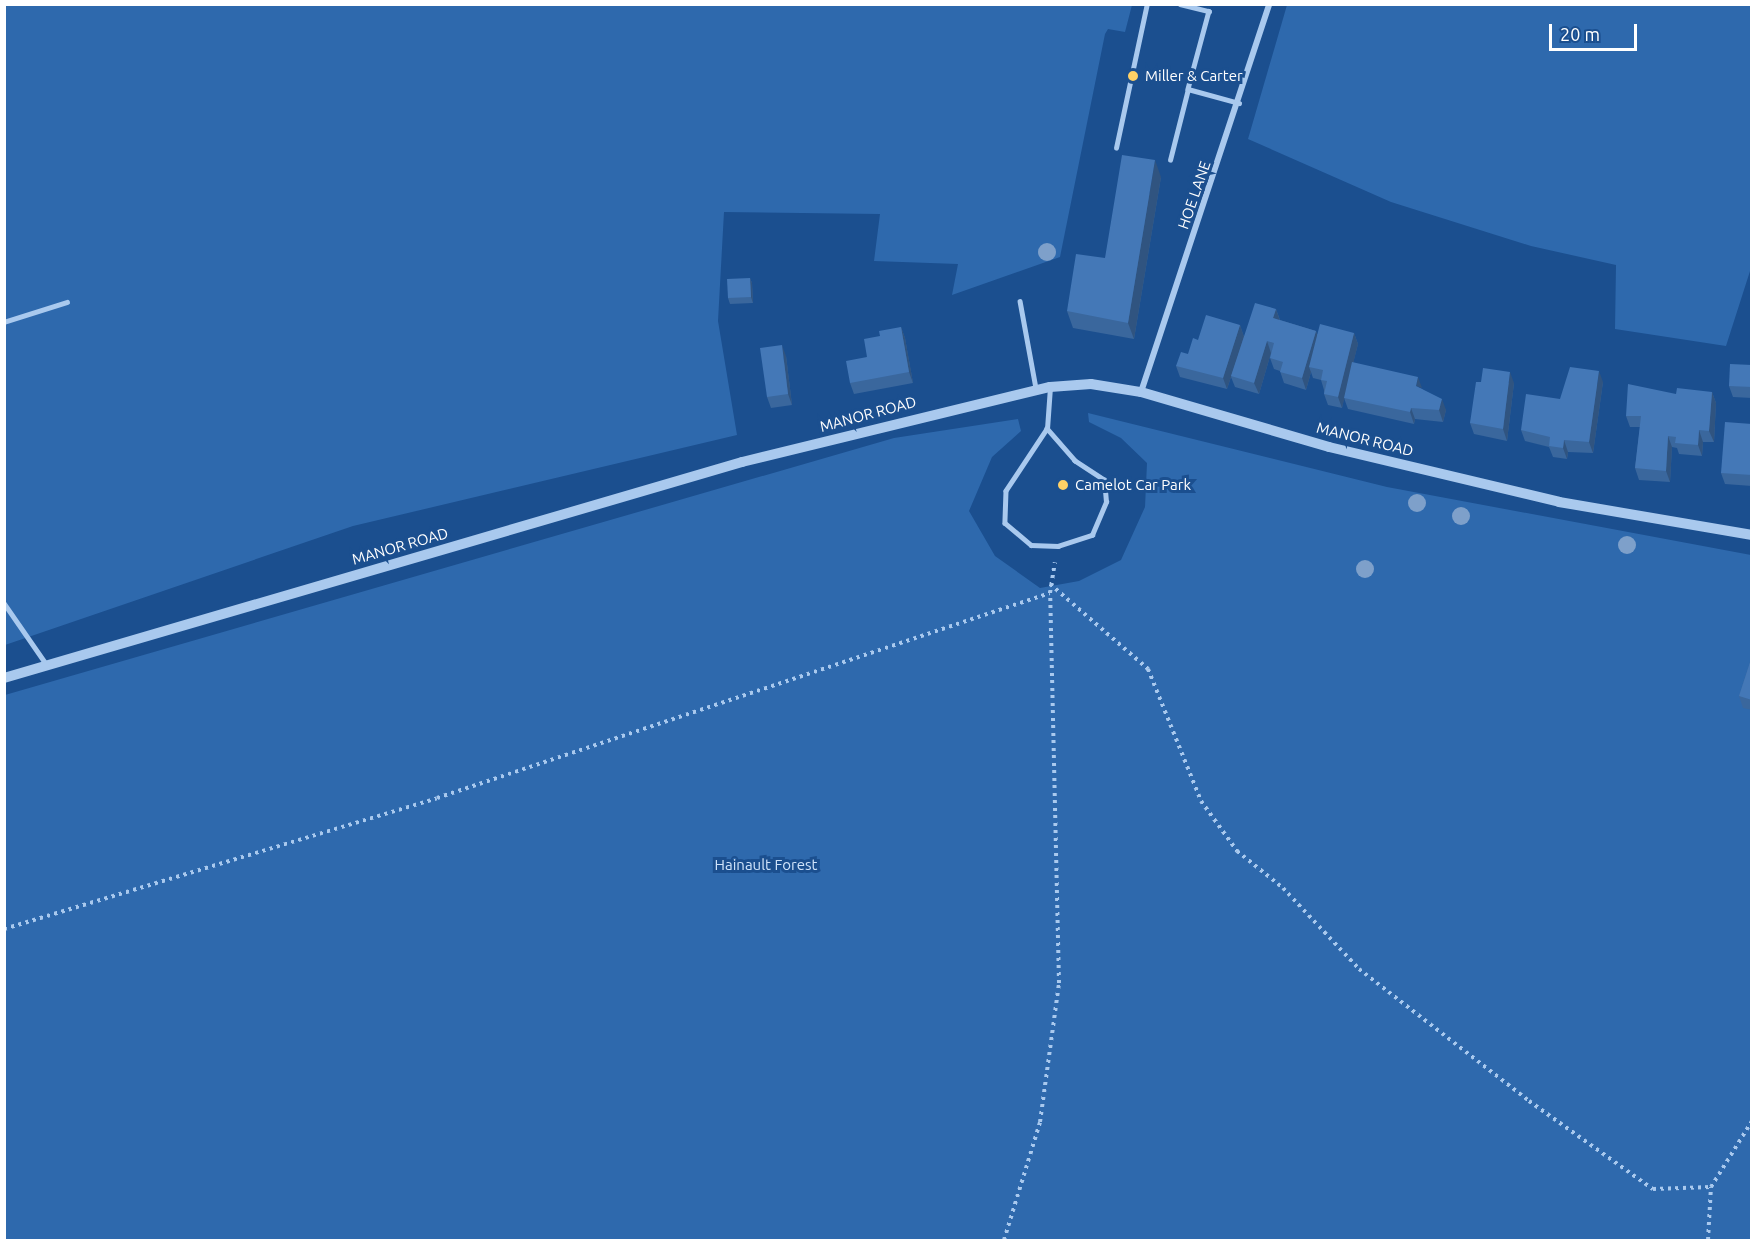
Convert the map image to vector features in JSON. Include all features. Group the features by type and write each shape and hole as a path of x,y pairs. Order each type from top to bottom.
{"street":[{"name":"HOE LANE","path":"1141,392 1239,103 1269,4"},
{"name":"MANOR ROAD","path":"4,678 742,462 1036,388 1091,384 1141,392 1329,447 1548,499 1752,535"}],"lane":[{"path":"1116,148 1147,4"},
{"path":"1180,4 1209,11"},
{"path":"1170,160 1210,4"},
{"path":"1188,89 1239,103"},
{"path":"1020,301 1036,388"},
{"path":"4,322 67,302"},
{"path":"1047,429 1075,461 1104,480 1106,502 1092,535 1058,546 1031,545 1005,523 1006,491 1047,429 1050,387"},
{"path":"4,603 47,665"}],"path":[{"path":"1004,1240 1040,1122 1059,983 1050,584 1148,669 1201,801 1237,851 1283,888 1359,969 1602,1157 1653,1190 1711,1187"},
{"path":"4,929 438,798 1050,592"},
{"path":"1708,1240 1711,1187 1752,1121"}],"green space":[{"path":"4,5 1132,5 1125,32 1108,29 1105,34 1060,257 952,295 958,264 874,261 880,214 724,212 718,321 737,435 353,526 5,645"},
{"path":"1287,5 1751,5 1751,268 1726,346 1615,329 1616,265 1531,246 1391,202 1248,139"},
{"name":"Hainault Forest","path":"1088,413 1387,487 1751,555 1751,1240 5,1240 5,695 894,438 1018,419 1021,431 992,457 969,511 995,556 1040,588 1079,581 1121,560 1145,507 1147,463 1121,438 1089,422"}],"building":[{"path":"1122,155 1155,160 1128,323 1067,311 1076,254 1105,258"},
{"path":"750,278 751,297 728,298 727,279"},
{"path":"1255,303 1276,309 1273,318 1316,331 1302,378 1280,372 1283,362 1270,358 1274,343 1267,341 1254,383 1231,376"},
{"path":"1206,315 1240,325 1223,378 1176,366 1181,352 1188,354 1193,338 1198,340"},
{"path":"1320,324 1354,333 1338,397 1324,394 1327,381 1321,380 1323,370 1309,367"},
{"path":"901,327 909,372 850,383 846,361 867,357 864,339 880,336 879,331"},
{"path":"782,345 788,394 767,397 760,348"},
{"path":"1352,362 1418,377 1416,386 1442,399 1439,410 1411,408 1410,412 1344,398"},
{"path":"1730,364 1752,365 1752,387 1729,386"},
{"path":"1570,367 1599,371 1589,442 1564,440 1563,448 1549,446 1550,437 1521,430 1526,394 1560,399"},
{"path":"1483,368 1510,372 1503,429 1470,423 1476,382 1481,382"},
{"path":"1628,384 1676,394 1677,388 1712,392 1709,431 1699,430 1698,445 1675,443 1676,437 1668,436 1666,471 1635,468 1641,416 1626,416"},
{"path":"1725,422 1752,424 1752,475 1721,473"},
{"path":"1752,656 1752,700 1739,696"}],"place":[{"name":"Miller & Carter","path":"1133,76"},
{"name":"Camelot Car Park","path":"1063,485"}]}
